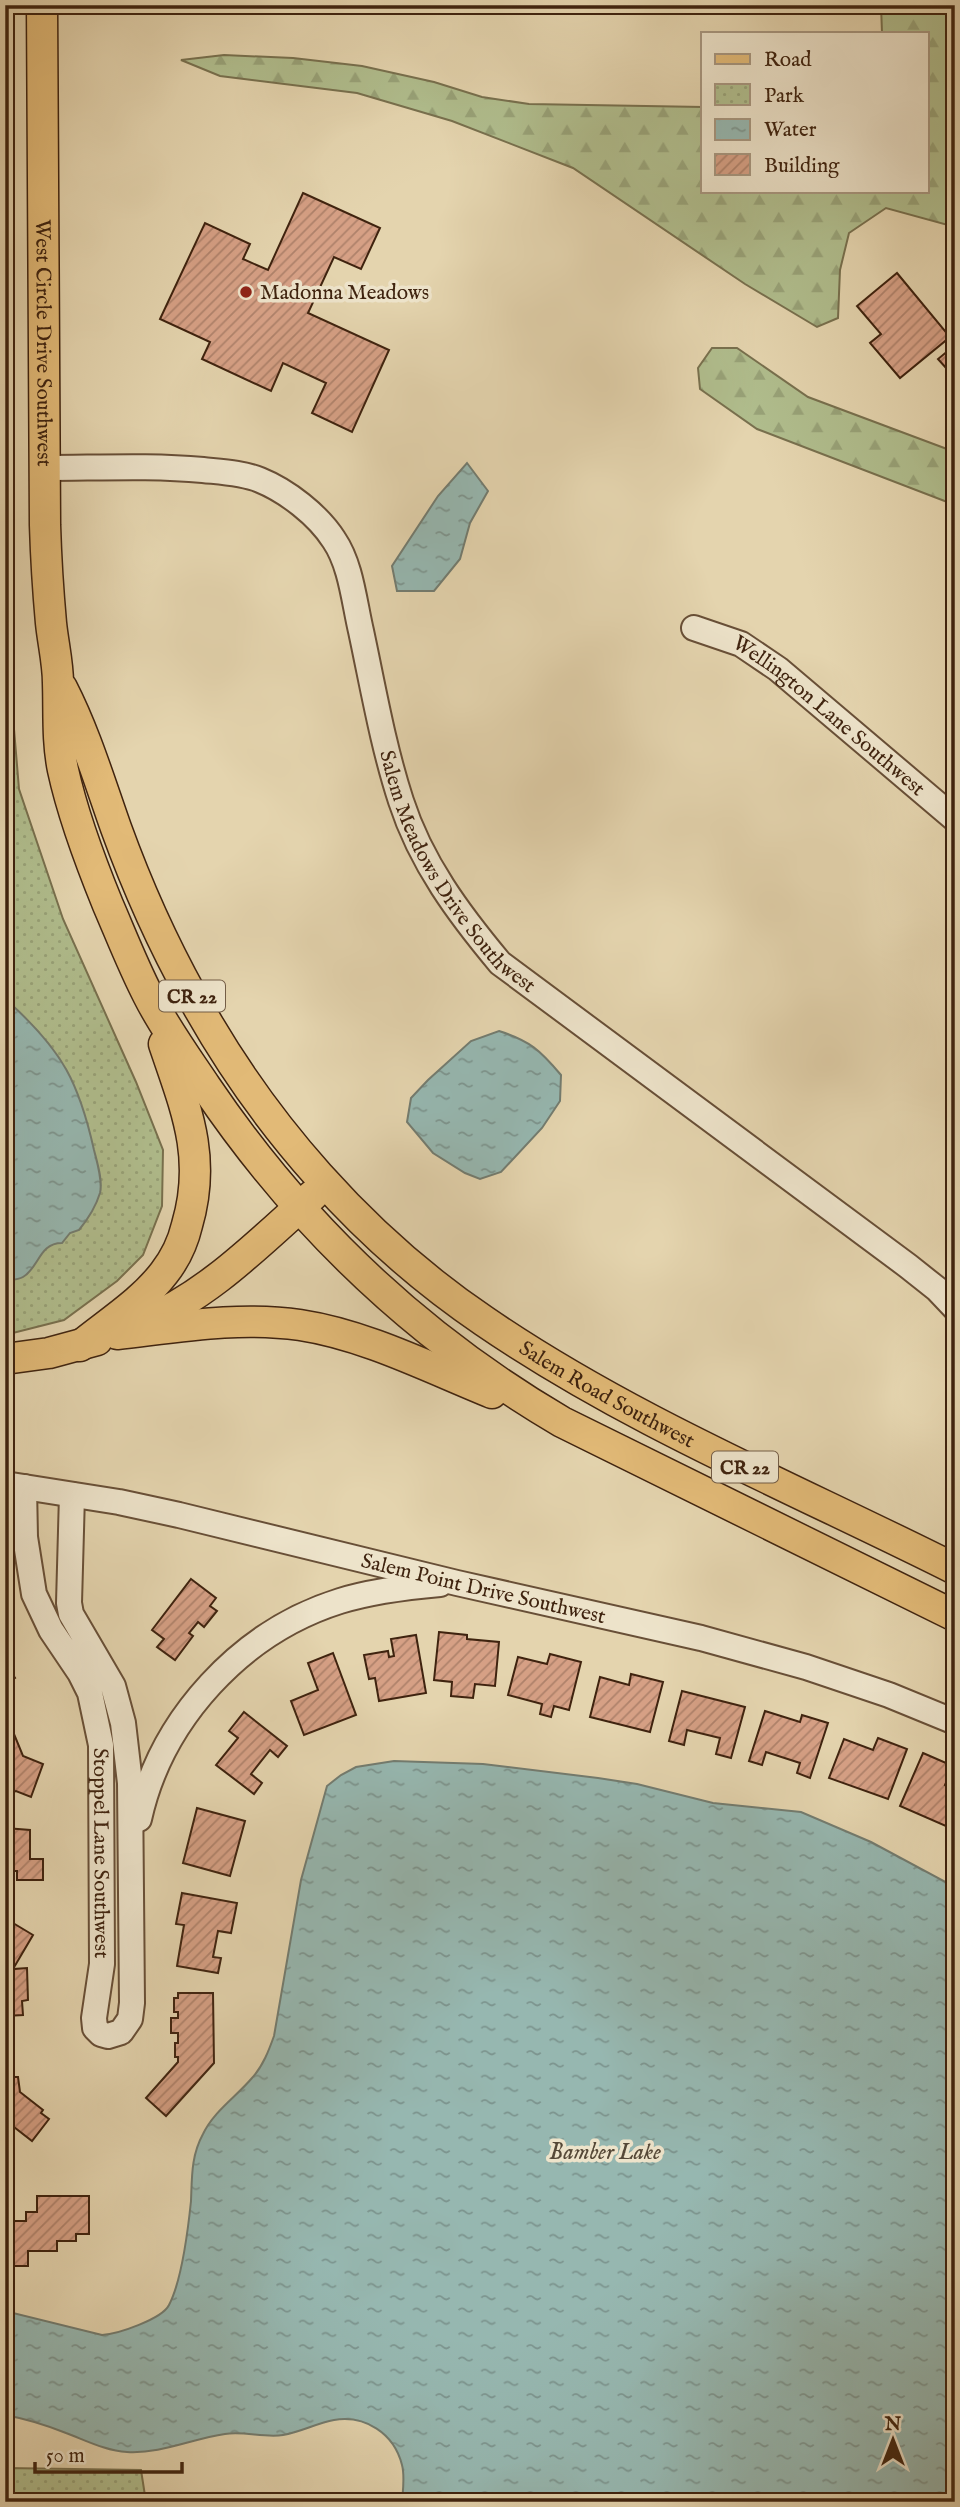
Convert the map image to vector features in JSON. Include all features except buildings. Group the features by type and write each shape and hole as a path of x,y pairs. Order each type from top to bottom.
{"main road":[{"name":"West Circle Drive Southwest","path":"42,5 44,468 48,590 58,681 59,741 68,790 98,880 149,997 234,1128 298,1208"},
{"name":"West Circle Drive Southwest","path":"58,681 94,759 116,826 151,916 193,998 267,1110 326,1184"},
{"path":"80,1346 140,1297 164,1273 178,1251 192,1210 197,1168 190,1125 149,997"},
{"path":"5,1359 80,1346 117,1334 166,1311 210,1284 326,1184"},
{"name":"Salem Road Southwest","path":"326,1184 399,1256 482,1320 552,1365 698,1444 955,1569"},
{"name":"Salem Road Southwest","path":"298,1208 371,1281 441,1341 496,1381 562,1422 955,1616"},
{"path":"117,1334 239,1322 302,1326 373,1345 562,1422"}],"street":[{"name":"Salem Meadows Drive Southwest","path":"44,468 180,468 229,472 261,480 312,514 334,540 349,576 390,764 401,803 416,839 437,878 500,963 908,1266 937,1289 955,1308"},
{"name":"Wellington Lane Southwest","path":"694,628 740,644 778,669 955,818"},
{"name":"Salem Point Drive Southwest","path":"15,1485 179,1515 760,1653 889,1695 955,1722"},
{"name":"Stoppel Lane Southwest","path":"15,1485 34,1594 51,1630 80,1672 90,1693 101,1745 102,1964 94,2018 95,2028 101,2035 115,2036 126,2026 132,2003 130,1783 120,1704 104,1668 77,1626 69,1603 72,1495"},
{"name":"Stoppel Lane Southwest","path":"131,1857 148,1783 173,1733 208,1686 258,1642 338,1601 388,1590 457,1583"}],"green space":[{"path":"881,5 955,5 955,227 886,208 849,233 840,270 838,318 817,327 745,284 573,168 452,121 357,93 220,76 181,60 224,55 293,58 362,66 434,82 482,97 529,104 701,107 701,192 928,192 928,32 882,32"},
{"path":"712,348 737,348 808,397 955,452 955,505 757,429 700,389 698,368"},
{"path":"5,621 19,789 63,919 136,1082 163,1150 162,1206 143,1255 117,1281 64,1320 5,1335"},
{"path":"5,2468 141,2470 146,2502 5,2502"}],"water":[{"path":"467,463 488,491 470,523 460,559 434,591 397,591 392,566 438,496"},
{"path":"12,1005 44,1038 75,1087 88,1126 101,1188 94,1208 79,1230 70,1233 62,1243 48,1247 23,1277 5,1281 5,1010"},
{"path":"499,1031 527,1043 554,1066 561,1075 560,1101 542,1128 501,1172 480,1179 433,1153 407,1122 411,1098 428,1080 471,1041"},
{"name":"Bamber Lake","path":"394,1761 483,1764 598,1778 637,1784 713,1803 801,1812 871,1842 955,1887 955,2502 402,2502 404,2483 398,2454 385,2435 357,2420 334,2420 283,2435 225,2434 164,2449 127,2452 103,2447 44,2425 5,2415 5,2311 102,2335 128,2329 149,2320 169,2305 178,2282 184,2254 193,2167 199,2142 213,2118 256,2073 274,2036 301,1880 327,1786 356,1767"}],"waterway":[{"path":"5,928 12,1005"}],"place":[{"name":"Madonna Meadows","path":"246,292"}]}
